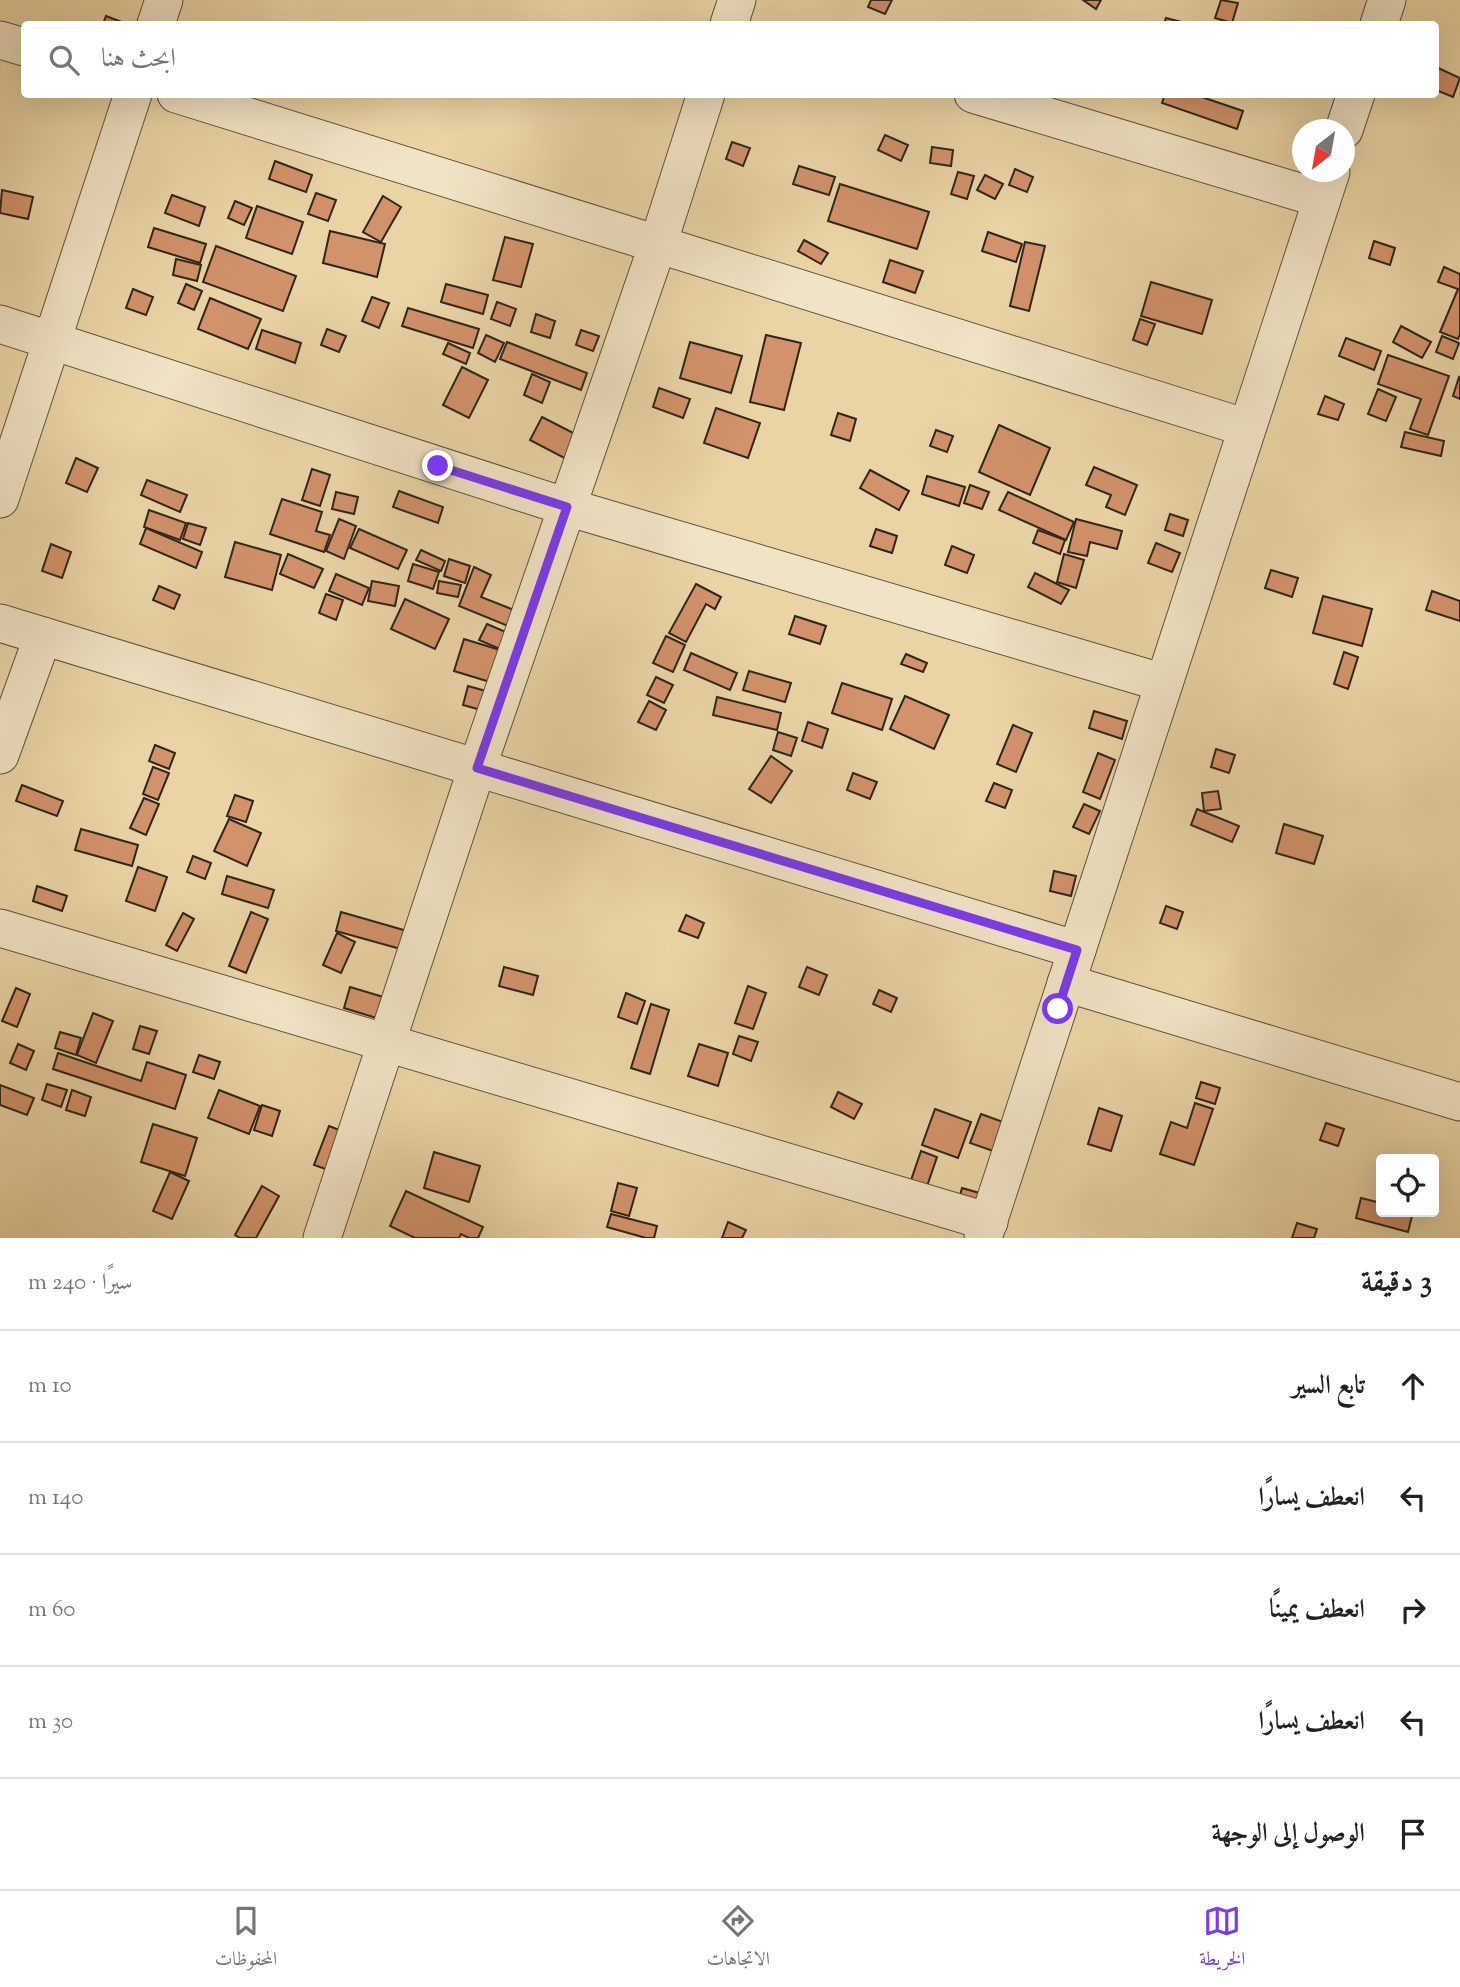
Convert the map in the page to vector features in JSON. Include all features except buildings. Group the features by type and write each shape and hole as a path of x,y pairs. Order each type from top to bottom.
{"street":[{"path":"157,21 164,0"},
{"path":"1380,21 1387,0"},
{"path":"0,40 21,46"},
{"path":"0,499 132,98"},
{"path":"189,98 1247,428"},
{"path":"323,1238 477,768 658,244 705,98"},
{"path":"0,928 387,1043 986,1230 1326,185 989,98"},
{"path":"1348,119 1355,98"},
{"path":"0,324 567,507 1164,683"},
{"path":"0,623 477,768 1072,966 1460,1102"},
{"path":"0,755 43,636"}],"route":[{"path":"438,466 567,507 477,768 1077,950 1058,1009"}]}
